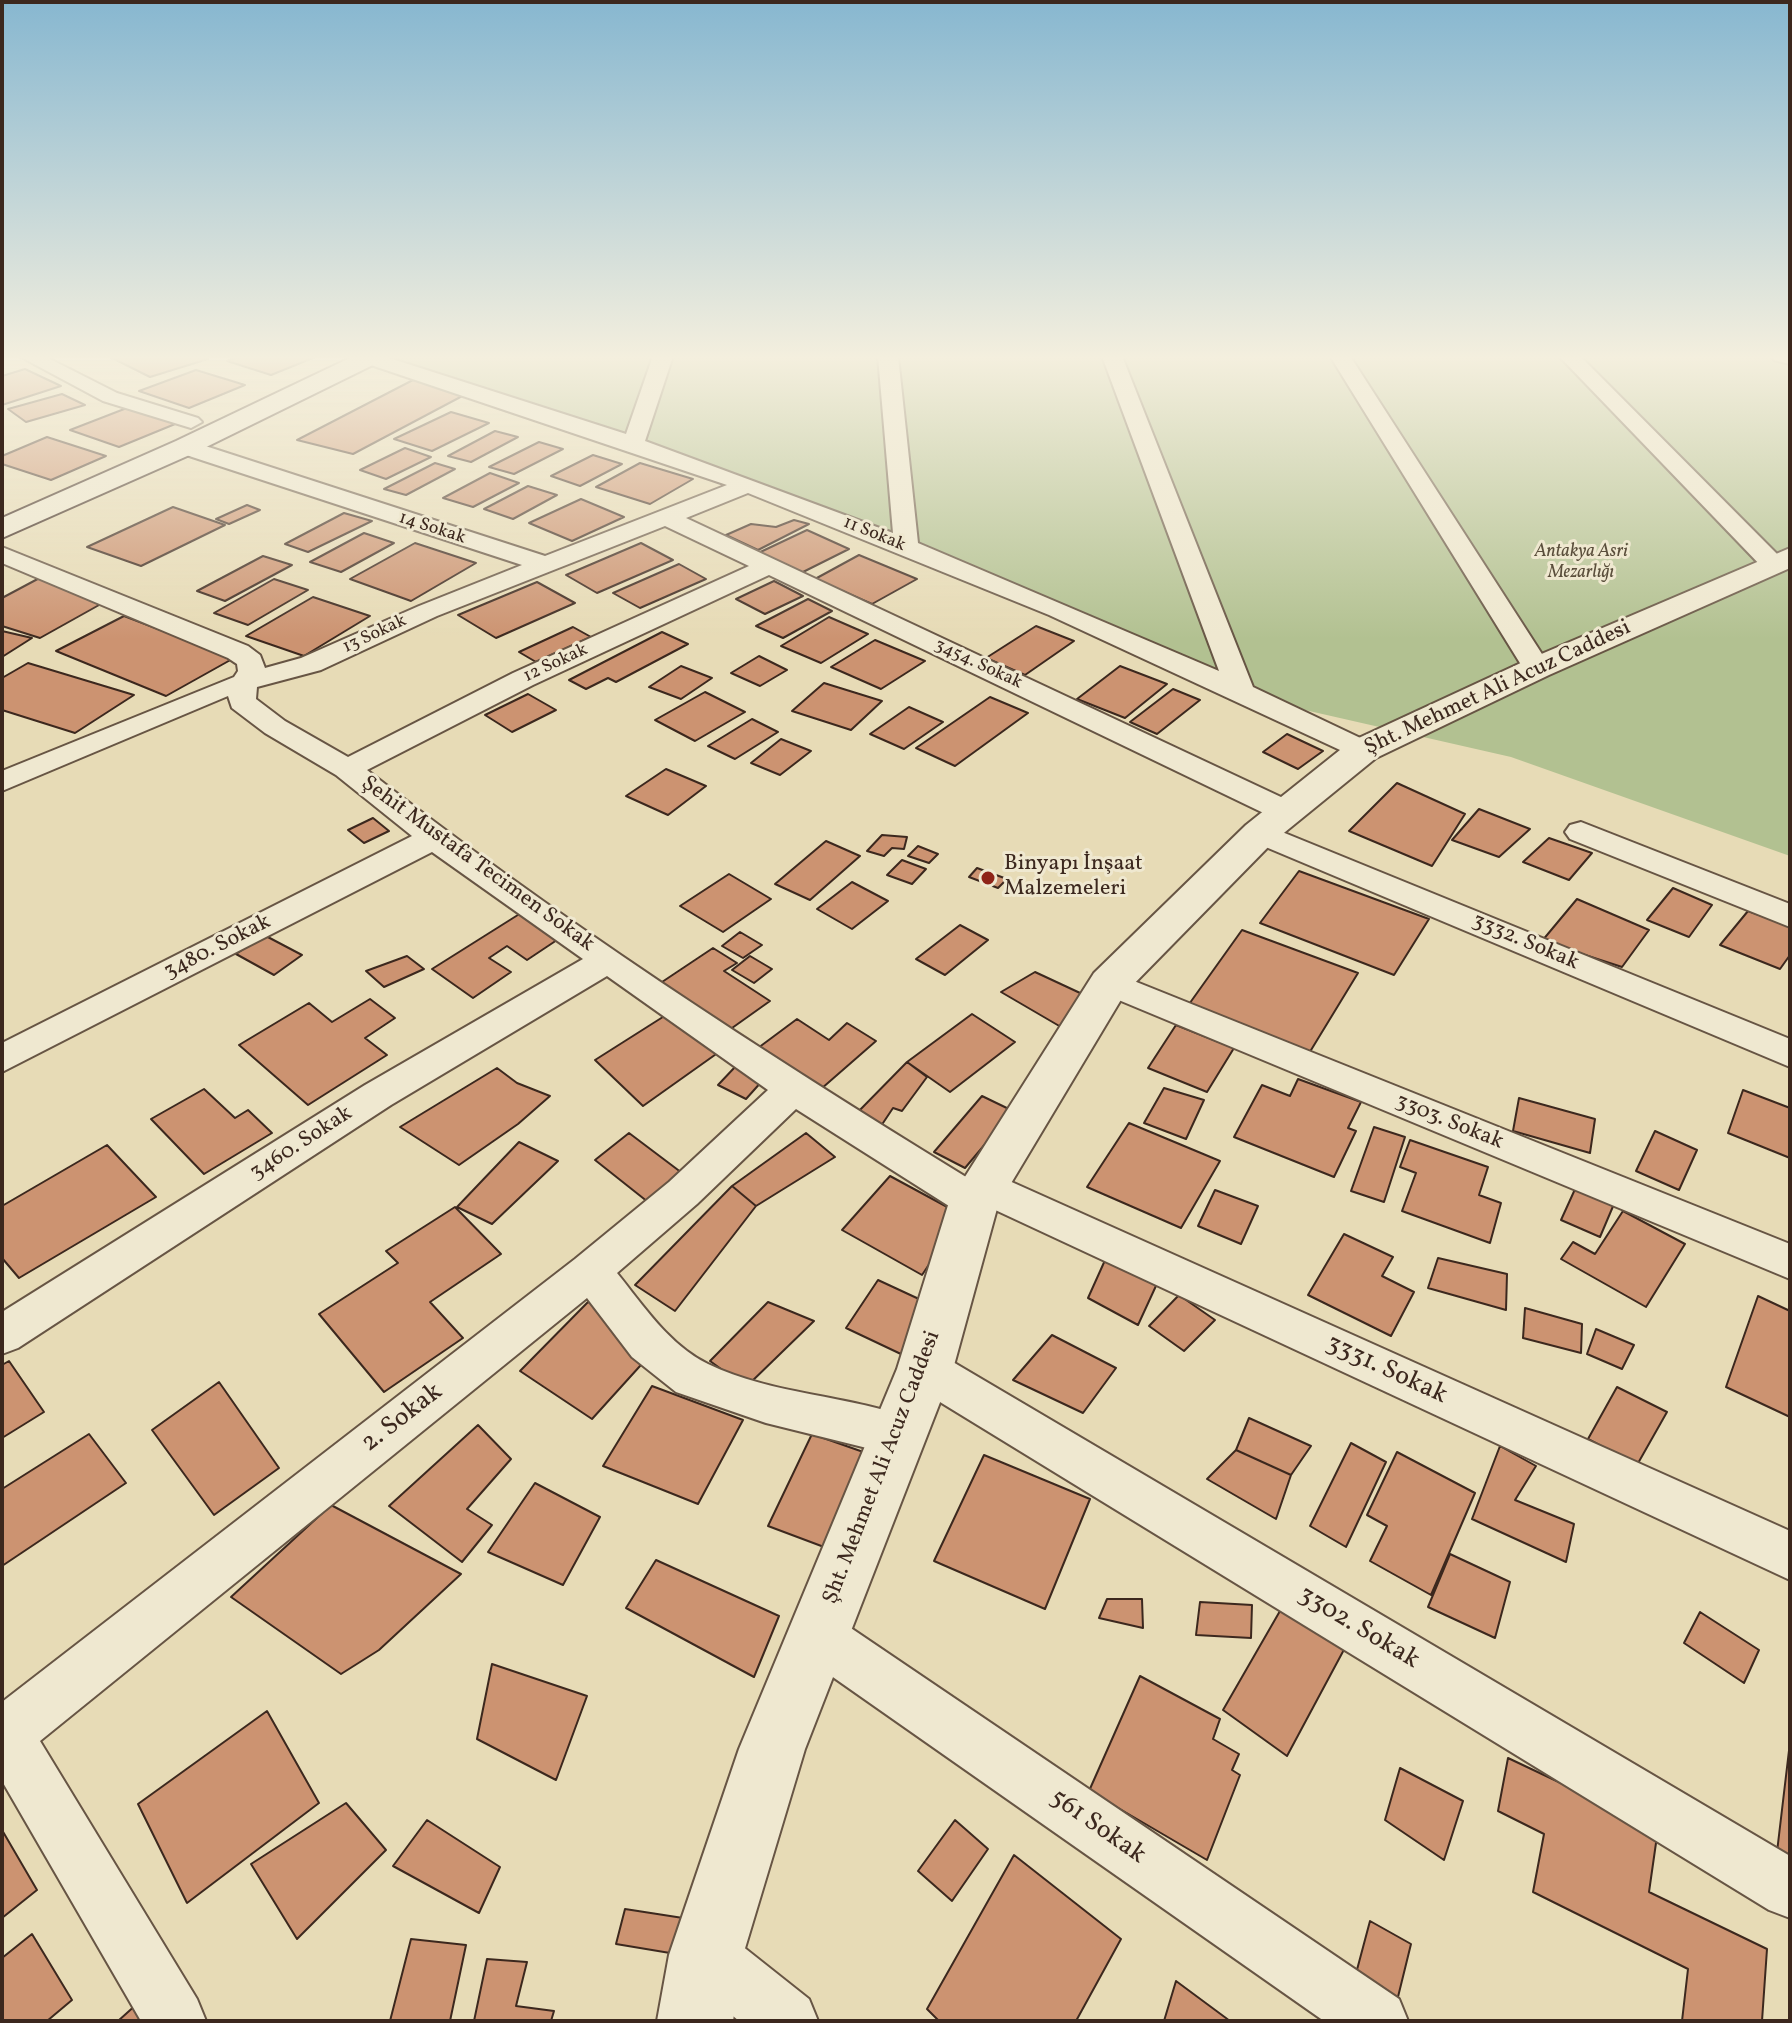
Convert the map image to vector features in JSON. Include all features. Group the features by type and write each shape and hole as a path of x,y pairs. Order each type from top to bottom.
{"street":[{"path":"2,509 147,450"},
{"path":"2,529 156,450"},
{"name":"14 Sokak","path":"233,450 543,564"},
{"name":"11 Sokak","path":"651,450 906,547 1240,690 1363,750"},
{"path":"897,450 906,547"},
{"path":"1148,450 1240,690"},
{"path":"1400,450 1537,668"},
{"path":"1667,450 1781,561"},
{"name":"13 Sokak","path":"2,782 243,683 311,664 543,564 748,485"},
{"name":"3454. Sokak","path":"668,518 1274,822"},
{"name":"Şehit Mustafa Tecimen Sokak","path":"2,554 238,652 250,661 252,671 243,683 242,702 260,718 347,769 434,838 793,1089 978,1194"},
{"name":"Şht. Mehmet Ali Acuz Caddesi","path":"695,2021 706,1955 772,1749 925,1369 978,1194 1109,983 1274,822 1363,750 1537,668 1781,561"},
{"name":"12 Sokak","path":"347,769 523,679 769,566"},
{"name":"3332. Sokak","path":"1274,822 1790,1054"},
{"path":"1581,832 1790,916"},
{"name":"3480. Sokak","path":"2,1059 434,838"},
{"name":"3460. Sokak","path":"2,1335 378,1095 607,960"},
{"name":"3303. Sokak","path":"1109,983 1790,1262"},
{"name":"2. Sokak","path":"3,1734 590,1271 683,1193 793,1089"},
{"name":"3331. Sokak","path":"978,1194 1790,1556"},
{"path":"590,1271 648,1344 692,1378 766,1403 899,1435"},
{"name":"3302. Sokak","path":"925,1369 1790,1889"},
{"name":"561 Sokak","path":"818,1636 1377,2021"},
{"path":"3,1734 175,2021"},
{"path":"706,1955 787,2021"}],"green space":[{"name":"Antakya Asri Mezarlığı","path":"638,450 1790,450 1790,856 1511,757 1296,708 957,570"}],"building":[{"path":"15,450 89,450 106,456 51,480 2,464 2,456"},
{"path":"400,450 412,450 431,457 386,479 360,470"},
{"path":"459,450 493,450 471,462 448,456"},
{"path":"522,450 560,450 514,474 489,467"},
{"path":"593,455 622,464 580,486 551,476"},
{"path":"435,463 455,469 406,495 384,489"},
{"path":"640,463 693,479 650,504 596,487"},
{"path":"490,473 519,483 473,507 443,498"},
{"path":"528,486 557,495 513,519 484,509"},
{"path":"581,499 624,517 572,541 529,523"},
{"path":"247,505 260,510 229,524 216,519"},
{"path":"173,507 225,525 141,566 87,547"},
{"path":"344,513 372,521 308,552 285,544"},
{"path":"794,520 809,524 758,550 726,535 751,524 776,527"},
{"path":"807,530 849,549 797,575 754,555"},
{"path":"364,533 394,543 341,572 310,562"},
{"path":"415,543 476,563 411,601 350,579"},
{"path":"641,543 673,560 597,593 566,575"},
{"path":"859,555 917,579 872,604 815,579"},
{"path":"263,556 292,565 225,601 197,591"},
{"path":"679,564 706,579 640,608 613,593"},
{"path":"47,574 117,595 40,638 2,626 2,598"},
{"path":"274,579 308,590 248,625 214,613"},
{"path":"774,581 803,596 765,614 736,599"},
{"path":"537,582 575,603 496,638 458,615"},
{"path":"313,597 370,616 304,656 246,636"},
{"path":"808,599 832,611 783,638 756,626"},
{"path":"124,616 234,658 166,696 56,651"},
{"path":"829,617 868,634 821,663 781,646"},
{"path":"1036,626 1074,641 1025,675 986,658"},
{"path":"573,627 591,637 536,662 519,652"},
{"path":"2,631 32,638 2,657"},
{"path":"662,632 688,644 616,682 608,678 586,689 569,680"},
{"path":"875,640 925,661 881,689 831,667"},
{"path":"759,656 787,670 760,686 731,673"},
{"path":"28,663 134,695 75,733 2,710 2,678"},
{"path":"681,666 712,678 681,699 649,687"},
{"path":"1120,666 1167,684 1125,718 1077,699"},
{"path":"824,683 882,701 851,730 792,711"},
{"path":"1173,689 1200,700 1157,734 1130,722"},
{"path":"705,692 745,712 695,741 655,720"},
{"path":"528,694 556,710 512,732 485,715"},
{"path":"990,697 1028,713 955,766 916,748"},
{"path":"909,707 943,722 904,749 870,734"},
{"path":"752,719 778,732 735,759 708,746"},
{"path":"1287,734 1323,751 1298,769 1263,752"},
{"path":"781,739 811,751 780,775 751,763"},
{"path":"666,769 706,786 668,815 626,796"},
{"path":"1397,783 1465,814 1432,866 1349,831"},
{"path":"1479,809 1530,829 1499,857 1452,840"},
{"path":"373,818 389,831 364,843 348,830"},
{"path":"882,835 907,837 904,849 892,848 884,856 867,851"},
{"path":"1549,838 1592,853 1569,880 1523,862"},
{"path":"826,841 860,856 810,900 775,884"},
{"path":"918,846 938,854 929,863 908,856"},
{"path":"902,860 926,869 912,884 887,875"},
{"name":"Binyapı İnşaat Malzemeleri","path":"977,868 1007,879 998,888 969,877"},
{"path":"1299,871 1429,919 1394,975 1260,923"},
{"path":"729,874 771,899 723,932 680,906"},
{"path":"852,882 888,901 852,929 817,909"},
{"path":"1673,888 1712,905 1689,937 1647,920"},
{"path":"1577,899 1649,930 1622,967 1542,941"},
{"path":"1748,911 1790,926 1790,955 1780,969 1720,945"},
{"path":"521,913 560,938 527,960 507,946 489,958 511,972 473,998 432,969"},
{"path":"960,925 988,940 945,975 916,959"},
{"path":"1242,930 1358,973 1308,1055 1187,1007"},
{"path":"740,932 762,945 743,958 722,946"},
{"path":"264,935 302,955 274,975 236,954"},
{"path":"713,948 737,963 724,971 770,1001 725,1033 656,986"},
{"path":"407,956 424,969 384,987 366,971"},
{"path":"750,956 772,969 754,983 732,970"},
{"path":"1035,972 1093,999 1061,1027 1001,992"},
{"path":"370,999 395,1018 365,1038 387,1055 308,1105 239,1045 309,1003 332,1022"},
{"path":"972,1014 1015,1042 950,1092 907,1062"},
{"path":"666,1015 719,1052 643,1106 595,1060"},
{"path":"797,1019 829,1040 847,1023 876,1041 821,1089 758,1048"},
{"path":"1176,1025 1234,1048 1207,1092 1148,1068"},
{"path":"907,1062 927,1077 902,1111 893,1108 881,1126 854,1116"},
{"path":"735,1067 763,1080 746,1099 718,1085"},
{"path":"497,1068 517,1083 550,1096 518,1124 459,1165 400,1127"},
{"path":"1298,1079 1361,1102 1348,1128 1356,1131 1334,1177 1234,1137 1262,1085 1290,1096"},
{"path":"1164,1088 1204,1100 1186,1139 1144,1123"},
{"path":"204,1089 235,1118 248,1110 272,1133 204,1174 151,1119"},
{"path":"1743,1090 1790,1108 1790,1158 1728,1133"},
{"path":"982,1096 1013,1111 965,1168 934,1152"},
{"path":"1519,1098 1595,1119 1590,1153 1513,1131"},
{"path":"1129,1123 1220,1161 1181,1228 1087,1187"},
{"path":"1374,1127 1405,1137 1384,1202 1351,1191"},
{"path":"1655,1131 1697,1150 1679,1190 1636,1171"},
{"path":"629,1133 690,1179 653,1206 595,1160"},
{"path":"806,1133 835,1157 756,1206 732,1186"},
{"path":"1410,1140 1488,1167 1479,1195 1501,1203 1490,1243 1402,1211 1416,1173 1400,1167"},
{"path":"519,1142 558,1161 492,1224 457,1207"},
{"path":"107,1145 156,1197 19,1278 2,1258 2,1206"},
{"path":"890,1176 962,1215 922,1275 842,1230"},
{"path":"732,1186 756,1206 675,1311 635,1285"},
{"path":"1576,1187 1614,1204 1600,1237 1561,1220"},
{"path":"1215,1190 1258,1206 1241,1244 1198,1226"},
{"path":"455,1207 501,1254 430,1302 463,1338 384,1392 319,1314 398,1263 386,1251"},
{"path":"1623,1211 1685,1244 1646,1307 1561,1259 1573,1242 1595,1254"},
{"path":"1344,1234 1393,1257 1382,1276 1414,1292 1391,1336 1308,1295"},
{"path":"1106,1258 1161,1275 1138,1325 1088,1298"},
{"path":"1438,1258 1507,1274 1506,1310 1428,1288"},
{"path":"878,1280 934,1306 903,1355 846,1328"},
{"path":"1179,1295 1215,1320 1184,1351 1149,1326"},
{"path":"1758,1296 1790,1311 1790,1417 1726,1387"},
{"path":"588,1302 659,1345 592,1419 520,1371"},
{"path":"768,1302 814,1321 746,1387 710,1361"},
{"path":"1525,1308 1582,1324 1581,1353 1523,1338"},
{"path":"1596,1329 1634,1345 1622,1369 1587,1354"},
{"path":"1052,1335 1116,1368 1083,1413 1013,1380"},
{"path":"9,1361 44,1412 2,1438 2,1365"},
{"path":"219,1382 279,1468 214,1515 152,1430"},
{"path":"652,1386 743,1420 698,1504 603,1466"},
{"path":"1617,1387 1667,1412 1637,1465 1588,1439"},
{"path":"1249,1418 1311,1446 1291,1475 1236,1450"},
{"path":"478,1425 511,1459 467,1509 492,1525 462,1562 389,1506"},
{"path":"89,1434 126,1483 2,1566 2,1489"},
{"path":"812,1434 889,1461 848,1556 768,1526"},
{"path":"1351,1443 1386,1462 1346,1547 1310,1526"},
{"path":"1500,1446 1536,1466 1515,1500 1574,1524 1566,1562 1472,1519"},
{"path":"1236,1450 1291,1475 1276,1519 1207,1479"},
{"path":"1397,1452 1475,1493 1431,1595 1370,1561 1387,1526 1367,1515"},
{"path":"984,1455 1090,1499 1045,1609 934,1561"},
{"path":"535,1483 600,1517 563,1585 488,1552"},
{"path":"331,1505 461,1574 379,1650 341,1674 231,1597"},
{"path":"1450,1554 1510,1582 1495,1638 1428,1607"},
{"path":"656,1560 779,1616 754,1677 626,1608"},
{"path":"1107,1599 1142,1599 1143,1628 1099,1618"},
{"path":"1200,1602 1252,1605 1251,1638 1196,1635"},
{"path":"1284,1604 1347,1644 1287,1756 1223,1710"},
{"path":"1700,1612 1759,1650 1744,1683 1684,1643"},
{"path":"492,1664 587,1696 556,1780 477,1739"},
{"path":"1140,1676 1220,1719 1213,1739 1239,1754 1232,1770 1240,1775 1207,1860 1089,1791"},
{"path":"267,1711 319,1803 187,1903 138,1804"},
{"path":"1790,1742 1790,1859 1777,1852"},
{"path":"1508,1758 1658,1829 1649,1892 1767,1949 1762,2021 1682,2021 1688,1969 1533,1892 1544,1834 1498,1811"},
{"path":"1400,1768 1463,1801 1444,1860 1385,1820"},
{"path":"346,1803 386,1850 297,1939 251,1864"},
{"path":"427,1820 500,1867 479,1913 393,1866"},
{"path":"955,1820 988,1849 952,1901 918,1871"},
{"path":"2,1830 37,1890 2,1918"},
{"path":"1014,1855 1121,1939 1076,2021 939,2021 927,2009"},
{"path":"625,1909 683,1918 676,1954 616,1944"},
{"path":"1370,1921 1411,1944 1396,2005 1354,1981"},
{"path":"32,1934 72,2000 47,2021 2,2021 2,1958"},
{"path":"411,1939 466,1945 450,2021 390,2021"},
{"path":"487,1959 527,1962 516,2006 554,2011 551,2021 474,2021"},
{"path":"1176,1981 1230,2021 1164,2021"},
{"path":"138,2003 148,2021 118,2021"}],"place":[{"name":"Binyapı İnşaat Malzemeleri","path":"988,878"}]}
